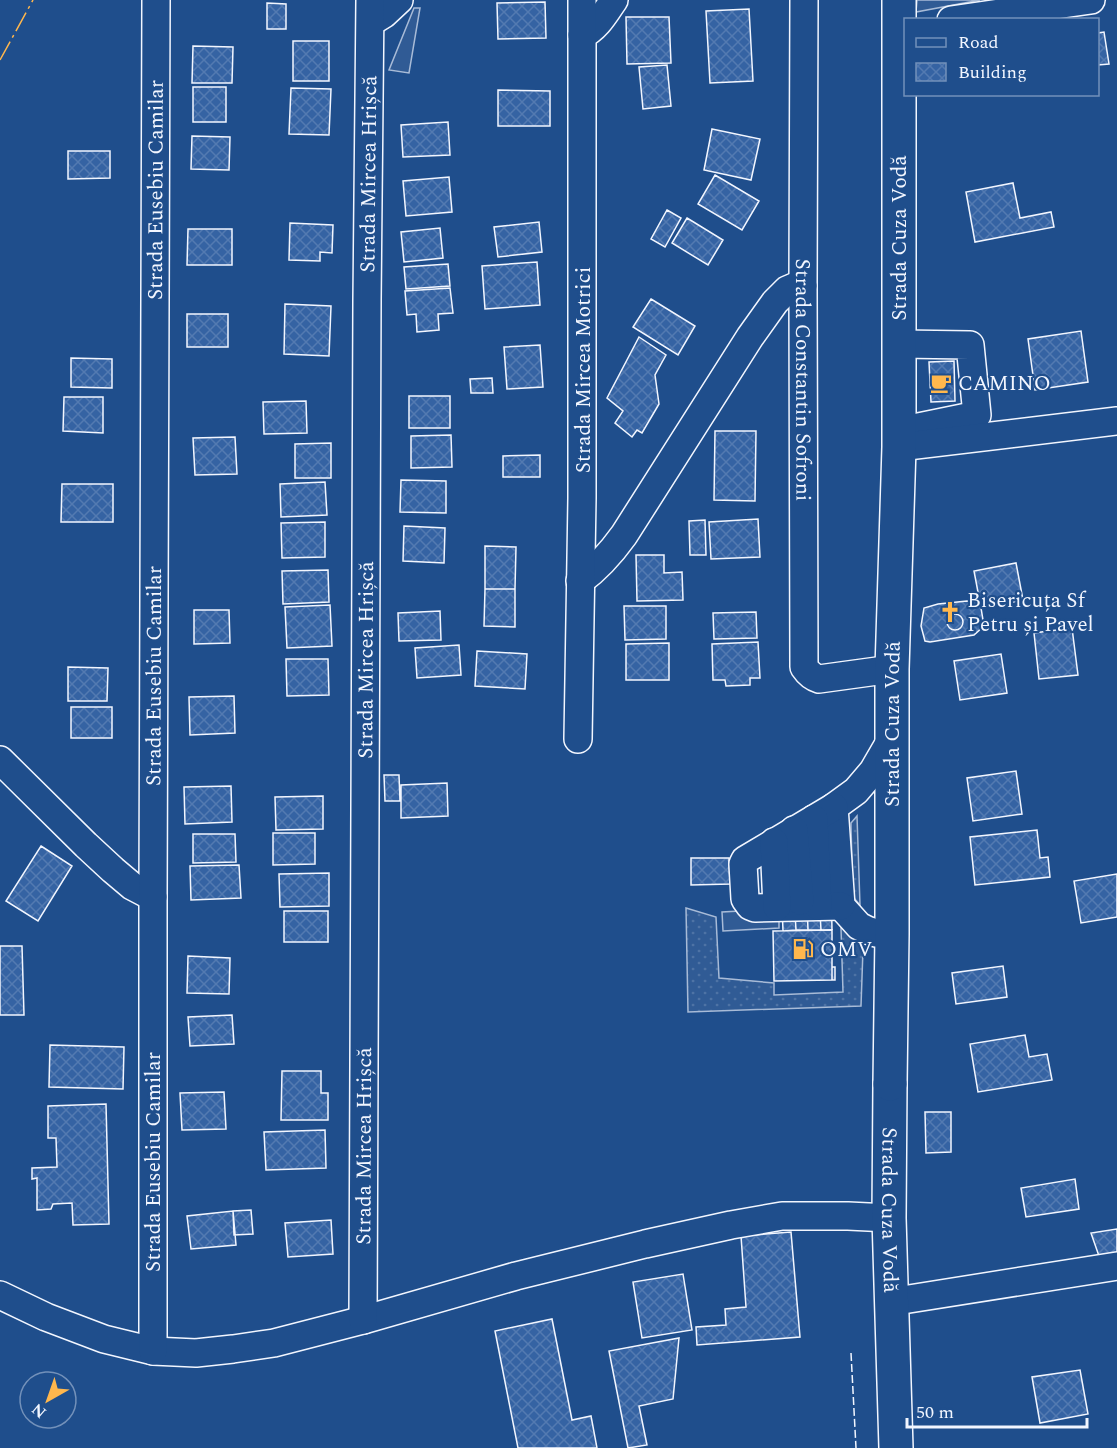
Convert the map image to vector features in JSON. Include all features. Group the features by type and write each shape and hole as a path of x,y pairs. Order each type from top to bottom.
{"main road":[{"name":"Strada Cuza Vodă","path":"896,1448 889,1218 892,934 891,669 899,439 901,18"}],"street":[{"name":"Strada Eusebiu Camilar","path":"153,1351 156,0"},
{"path":"370,11 384,14 399,0"},
{"name":"Strada Mircea Motrici","path":"578,740 583,245 582,0"},
{"path":"582,35 594,27 614,0"},
{"name":"Strada Constantin Sofroni","path":"804,0 802,286 804,667 813,677 819,679 891,669"},
{"path":"965,18 1091,0"},
{"name":"Strada Mircea Hrișcă","path":"363,1320 370,11"},
{"path":"580,581 596,570 624,535 750,337 775,302 787,290 802,286"},
{"path":"899,439 977,415 970,345 900,344"},
{"path":"899,439 1117,421"},
{"path":"891,740 873,771 855,791 745,860 743,864 745,899 750,906 755,908 809,907 876,933 892,934"},
{"path":"0,760 106,864 132,886 153,897"},
{"path":"804,825 809,907"},
{"path":"804,825 809,907"},
{"path":"0,1295 71,1328 153,1351 196,1353 233,1350 274,1343 516,1276 731,1225 782,1216 889,1218"},
{"path":"890,1302 1117,1266"}],"shaded area":[{"path":"917,0 980,0 916,12"},
{"path":"414,8 420,8 409,73 389,70"},
{"path":"857,816 860,905 853,897 851,823"},
{"path":"686,908 716,917 719,978 774,983 774,995 843,992 841,928 849,928 861,941 863,949 861,1006 688,1012"},
{"path":"779,909 779,928 723,931 722,912"}],"building":[{"path":"545,2 546,38 498,39 497,3"},
{"path":"267,3 286,4 286,29 267,29"},
{"path":"749,9 753,81 710,83 706,11"},
{"path":"626,17 669,17 671,63 627,64"},
{"path":"1104,32 1109,64 1099,65 1099,33"},
{"path":"293,41 329,41 329,81 293,81"},
{"path":"193,46 233,47 232,83 192,83"},
{"path":"667,65 671,106 643,109 639,67"},
{"path":"193,87 226,87 226,122 193,122"},
{"path":"291,88 331,89 329,135 289,134"},
{"path":"498,90 550,91 550,126 498,126"},
{"path":"448,122 450,155 403,157 401,125"},
{"path":"712,129 760,139 751,180 704,170"},
{"path":"192,136 230,137 229,170 191,169"},
{"path":"68,151 110,151 110,178 68,179"},
{"path":"715,175 759,201 742,230 698,204"},
{"path":"449,177 452,212 406,216 403,181"},
{"path":"1013,183 1020,218 1051,212 1054,227 975,242 966,192"},
{"path":"667,210 681,218 665,247 651,239"},
{"path":"687,218 723,240 708,265 672,243"},
{"path":"539,222 542,252 498,257 494,227"},
{"path":"290,223 333,225 332,253 320,252 320,261 289,260"},
{"path":"440,228 443,258 404,262 401,232"},
{"path":"188,229 232,229 232,265 187,265"},
{"path":"537,262 540,305 485,309 482,266"},
{"path":"448,264 450,286 406,289 404,267"},
{"path":"450,288 453,313 438,314 439,330 417,332 416,314 407,315 405,291"},
{"path":"651,299 695,326 678,355 633,327"},
{"path":"285,304 331,306 329,356 284,354"},
{"path":"187,314 228,314 228,347 187,347"},
{"path":"1081,331 1088,382 1035,390 1028,339"},
{"path":"639,337 666,355 655,375 659,404 642,433 637,430 632,437 615,423 623,411 607,398"},
{"path":"540,345 543,387 507,389 504,347"},
{"path":"71,358 112,359 112,388 71,387"},
{"path":"954,361 955,401 931,402 929,362"},
{"path":"492,378 493,393 471,393 470,379"},
{"path":"409,396 450,396 450,428 409,428"},
{"path":"64,397 103,397 103,433 63,431"},
{"path":"306,401 307,433 264,434 263,402"},
{"path":"715,431 756,431 755,501 714,500"},
{"path":"451,435 452,467 411,468 411,436"},
{"path":"235,437 237,474 195,475 193,438"},
{"path":"331,443 331,478 295,478 295,444"},
{"path":"540,455 540,477 503,477 503,456"},
{"path":"401,480 446,481 446,513 400,512"},
{"path":"325,482 327,515 281,517 280,484"},
{"path":"62,484 113,484 113,522 61,522"},
{"path":"758,519 760,557 711,559 709,522"},
{"path":"705,520 706,555 690,555 689,521"},
{"path":"325,522 325,557 282,558 281,523"},
{"path":"404,526 445,528 444,563 403,561"},
{"path":"485,546 516,547 515,589 485,589"},
{"path":"636,555 664,555 664,573 682,572 683,600 637,601"},
{"path":"1016,563 1023,600 981,608 974,571"},
{"path":"328,570 329,602 283,604 282,571"},
{"path":"485,589 515,589 515,627 484,626"},
{"path":"967,601 980,602 984,626 974,635 925,641 921,626 924,608"},
{"path":"330,605 332,646 287,648 285,607"},
{"path":"624,606 666,606 666,639 625,640"},
{"path":"194,610 229,610 230,643 194,644"},
{"path":"440,611 441,640 399,641 398,613"},
{"path":"756,612 757,638 714,639 713,613"},
{"path":"955,614 961,616 963,622 961,628 955,630 949,628 947,622 949,616"},
{"path":"1072,628 1078,675 1039,679 1034,633"},
{"path":"758,642 760,678 750,678 750,685 726,686 725,680 713,680 712,644"},
{"path":"669,643 669,680 626,680 626,644"},
{"path":"459,645 461,675 417,678 415,648"},
{"path":"477,651 527,654 525,689 475,686"},
{"path":"1001,654 1007,693 960,700 954,661"},
{"path":"286,659 328,659 329,695 287,696"},
{"path":"68,667 108,668 107,701 68,701"},
{"path":"234,696 235,733 190,735 189,697"},
{"path":"71,707 112,707 112,738 71,738"},
{"path":"1016,771 1022,814 973,821 967,778"},
{"path":"384,775 399,775 400,801 385,801"},
{"path":"447,783 448,816 401,818 401,785"},
{"path":"231,786 232,822 185,824 184,787"},
{"path":"323,796 323,829 276,830 275,797"},
{"path":"1037,830 1040,858 1048,857 1050,877 975,885 970,837"},
{"path":"273,833 315,833 315,864 273,865"},
{"path":"193,834 235,834 236,862 193,863"},
{"path":"41,846 72,866 38,921 6,901"},
{"path":"691,858 729,858 730,884 691,885"},
{"path":"239,865 241,898 191,900 190,866"},
{"path":"329,873 329,906 280,907 279,874"},
{"path":"1117,874 1117,917 1081,923 1074,881"},
{"path":"806,879 808,930 796,930 793,880"},
{"path":"806,879 818,879 821,930 808,930"},
{"path":"818,879 831,879 832,930 821,930"},
{"path":"793,880 796,930 783,931 781,881"},
{"path":"284,911 328,911 328,942 284,942"},
{"name":"OMV","path":"832,930 832,980 774,981 773,931"},
{"path":"0,946 22,946 24,1015 0,1015"},
{"path":"188,956 230,958 229,994 187,993"},
{"path":"1003,966 1007,997 956,1004 952,973"},
{"path":"832,967 835,967 835,980 832,980"},
{"path":"232,1015 234,1044 190,1046 188,1017"},
{"path":"1025,1035 1029,1057 1047,1054 1052,1080 978,1092 970,1044"},
{"path":"50,1045 124,1047 123,1089 49,1087"},
{"path":"282,1071 321,1071 321,1093 328,1093 328,1120 281,1120"},
{"path":"224,1092 226,1129 182,1130 180,1093"},
{"path":"106,1104 109,1224 73,1225 72,1203 53,1204 51,1209 37,1210 37,1178 32,1179 32,1168 57,1167 56,1138 48,1138 48,1106"},
{"path":"925,1112 951,1112 951,1152 926,1153"},
{"path":"325,1130 326,1168 266,1170 264,1132"},
{"path":"1075,1179 1079,1209 1026,1217 1021,1188"},
{"path":"251,1210 253,1234 234,1235 233,1211"},
{"path":"233,1211 236,1245 191,1249 187,1216"},
{"path":"331,1220 333,1254 288,1257 285,1223"},
{"path":"1117,1229 1117,1256 1100,1259 1091,1233"},
{"path":"791,1232 800,1337 697,1345 696,1327 726,1325 725,1309 746,1307 741,1236"},
{"path":"683,1274 692,1330 642,1338 633,1282"},
{"path":"552,1319 572,1420 591,1416 597,1448 518,1448 495,1331"},
{"path":"679,1338 673,1399 639,1406 647,1445 628,1448 609,1351"},
{"path":"1080,1370 1088,1414 1040,1423 1032,1377"}],"fence":[{"path":"851,1353 856,1448"}],"power":[{"path":"0,60 33,0"}],"place":[{"name":"CAMINO","path":"941,383"},
{"name":"Bisericuța Sf Petru și Pavel","path":"950,612"},
{"name":"OMV","path":"803,949"}]}
